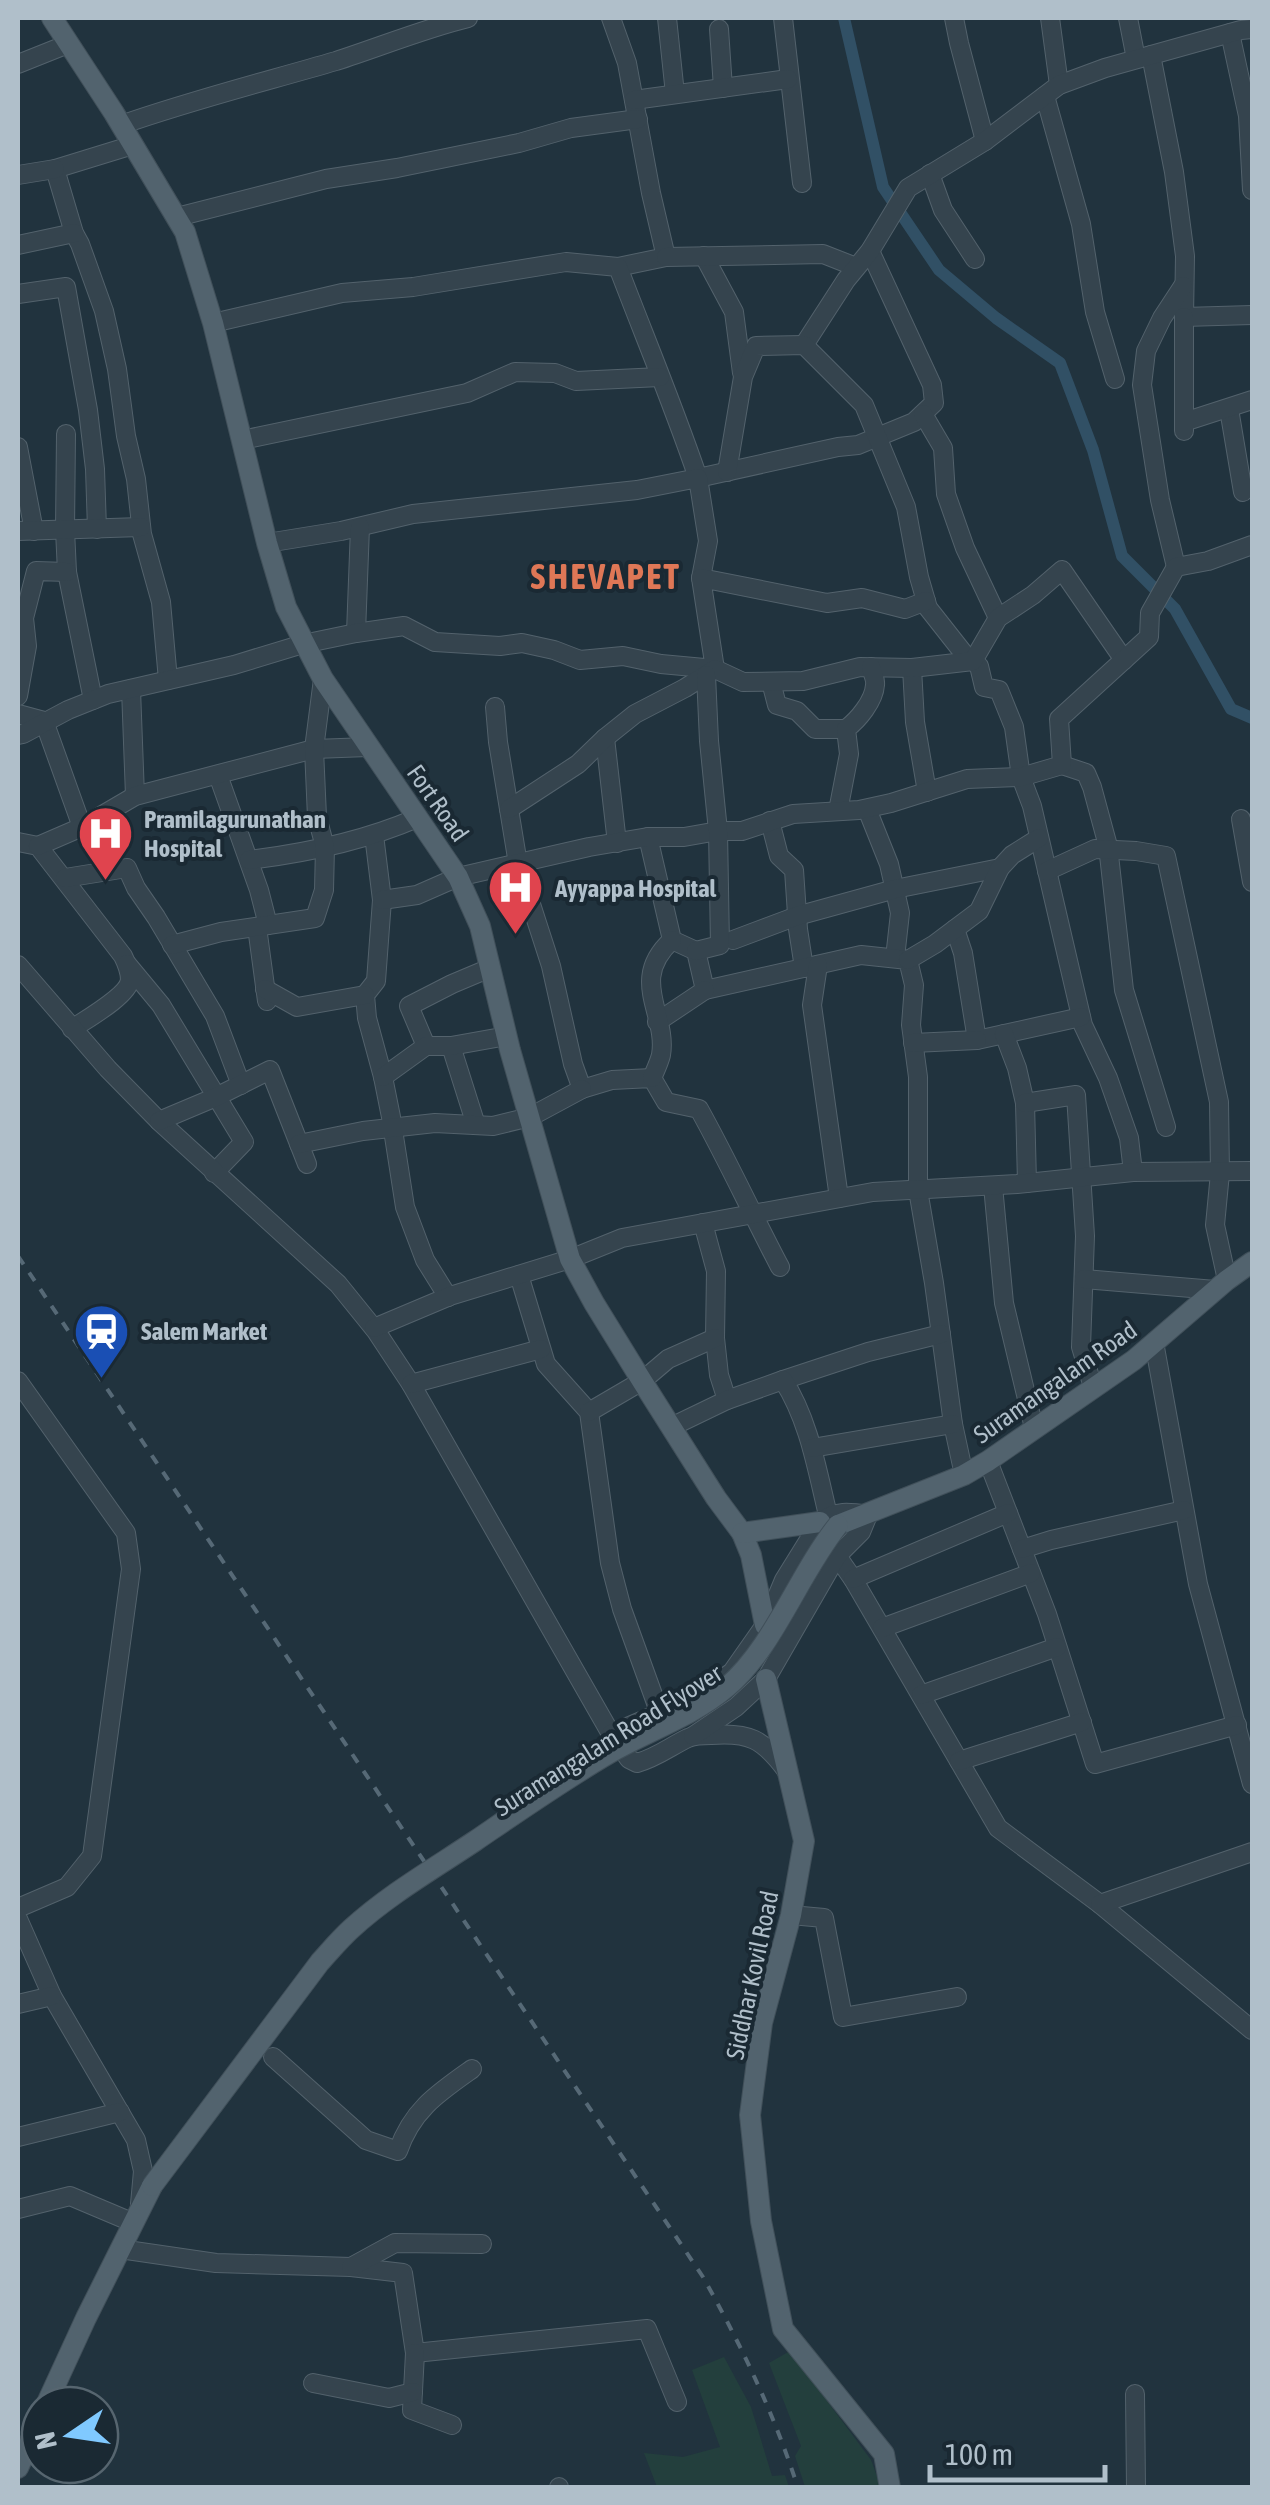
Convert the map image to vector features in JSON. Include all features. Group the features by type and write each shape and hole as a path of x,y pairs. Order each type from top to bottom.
{"main road":[{"name":"Fort Road","path":"52,18 186,232 214,323 286,607 323,679 458,876 480,926 570,1259 642,1381 742,1532 765,1625"},
{"name":"Suramangalam Road","path":"868,1515 988,1462 1134,1360 1252,1262"},
{"name":"Suramangalam Road Flyover","path":"137,2218 327,1968 358,1936 392,1908 579,1782 708,1713 739,1690 771,1650 828,1553 833,1524 868,1515"},
{"path":"742,1532 833,1524"},
{"name":"Siddhar Kovil Road","path":"766,1679 804,1841 791,1915 762,2023 750,2116 761,2221 783,2329 884,2454 890,2488"},
{"path":"56,2385 137,2218"}],"street":[{"path":"122,125 184,102 336,61 468,18"},
{"path":"611,18 627,64 666,257"},
{"path":"666,18 675,94"},
{"path":"782,18 802,183"},
{"path":"954,18 985,141"},
{"path":"1050,18 1052,91 1081,224 1095,312 1116,379"},
{"path":"1128,18 1144,57 1174,172 1185,256 1184,426 1252,400"},
{"path":"719,29 723,88"},
{"path":"1221,29 1248,116 1252,190"},
{"path":"804,345 870,251 908,188 985,141 1052,91 1221,29 1252,29"},
{"path":"18,64 68,44"},
{"path":"634,100 788,79"},
{"path":"177,218 326,179 519,143 571,128 638,119"},
{"path":"18,175 55,169 134,145"},
{"path":"55,169 104,311 118,369 142,526 161,602 168,680"},
{"path":"930,174 944,210 974,260"},
{"path":"18,245 74,233"},
{"path":"267,543 413,514 637,490 858,446 914,422 934,403 932,385 870,251"},
{"path":"214,323 342,293 412,287 566,262 618,267 666,257 823,254 856,268"},
{"path":"704,256 734,312 743,377"},
{"path":"618,267 698,478 708,540 701,578 710,672 709,741 718,831 720,945 696,951 672,940"},
{"path":"1176,567 1160,500 1142,386 1146,351 1184,283"},
{"path":"18,294 66,286 88,410 97,529"},
{"path":"1184,317 1252,315"},
{"path":"727,472 743,377 756,346 804,345 864,405 906,507 928,608 966,656 980,666 984,686 998,690 1014,727 1020,776 1032,806 1080,1017 1124,1123 1133,1172"},
{"path":"242,440 467,392 515,372 555,373 576,381 660,377"},
{"path":"1229,408 1243,492"},
{"path":"923,414 943,448 946,494 964,548 998,618"},
{"path":"66,434 68,572 93,700"},
{"path":"18,447 26,531 142,526"},
{"path":"356,633 360,527"},
{"path":"1062,765 1058,719 1149,637 1150,613 1176,567 1208,561 1252,545"},
{"path":"973,661 998,618 1062,570 1124,660"},
{"path":"18,696 27,646 24,618 36,571 68,572"},
{"path":"701,578 827,603 862,598 904,610 926,601"},
{"path":"18,734 93,700 132,688 234,665 303,644 404,626 435,642 500,646 522,643 580,660 624,656 743,682 803,681 871,667 912,668 973,661"},
{"path":"770,682 776,705 797,711 814,729 846,729 868,704 876,684 871,667"},
{"path":"912,668 915,722 927,792"},
{"path":"509,810 578,764 636,714 710,672"},
{"path":"172,944 221,932 315,918 324,890 325,847 317,817 314,749 323,679"},
{"path":"132,688 136,796"},
{"path":"495,707 518,864 582,1089"},
{"path":"18,714 44,722"},
{"path":"44,722 82,827"},
{"path":"838,812 849,754 846,729"},
{"path":"605,738 617,842"},
{"path":"18,842 38,846 82,827 136,796 314,749 368,747"},
{"path":"382,900 416,895 458,876 617,842 742,831 793,814 867,809 967,779 1020,776 1062,765 1086,773 1092,788 1108,850 1124,990 1166,1127"},
{"path":"218,775 249,860 262,926 266,995 297,1007 365,996 376,982 382,900 374,835"},
{"path":"867,809 889,864 900,913 901,959 914,985 911,1025 918,1077 918,1190 952,1424 964,1475"},
{"path":"249,860 374,835 417,818"},
{"path":"1241,819 1252,882"},
{"path":"770,822 779,856 794,870 797,916 811,967 812,1005 840,1198"},
{"path":"648,838 672,940"},
{"path":"657,1022 705,990 861,955 901,959 936,944 979,911 1000,868 1012,854 1039,838"},
{"path":"38,846 123,956 130,980 125,992 72,1029"},
{"path":"1047,871 1095,849 1166,856 1219,1102 1216,1224 1221,1285 1084,1279"},
{"path":"64,878 127,868 215,1016 241,1084"},
{"path":"733,940 797,916 1000,868"},
{"path":"955,929 963,953 976,1040"},
{"path":"652,1078 661,1042 650,988 658,952 672,940"},
{"path":"696,951 705,990"},
{"path":"126,964 161,1005 244,1142 214,1173"},
{"path":"18,966 159,1121 338,1284 374,1328 629,1759 638,1763 648,1760 692,1736 736,1706 766,1679 837,1556 861,1532 868,1515"},
{"path":"426,1046 409,1006 490,968"},
{"path":"365,996 405,1207 425,1260 448,1297"},
{"path":"914,1043 976,1040 1080,1017"},
{"path":"1004,1034 1018,1068 1025,1103 1027,1183"},
{"path":"383,1077 426,1046 507,1036"},
{"path":"450,1046 476,1125"},
{"path":"159,1121 270,1070 306,1164"},
{"path":"299,1144 435,1123 493,1126 530,1117 582,1089 612,1080 652,1078"},
{"path":"652,1078 666,1102 699,1109 780,1267"},
{"path":"1025,1103 1076,1095 1084,1279 1081,1347 1093,1388"},
{"path":"374,1328 448,1297 570,1259 622,1238 873,1192 993,1186 1133,1172 1252,1172"},
{"path":"993,1186 1004,1303 1034,1428"},
{"path":"702,1223 716,1271 715,1338 719,1375 727,1400"},
{"path":"518,1276 546,1364 588,1412 610,1563 622,1609 660,1714"},
{"path":"671,1427 727,1400 784,1380 868,1352 941,1334"},
{"path":"588,1412 642,1381 668,1359 715,1338"},
{"path":"1154,1342 1198,1584 1252,1784"},
{"path":"410,1384 541,1348"},
{"path":"611,1734 697,1697 732,1672 765,1625 784,1580 833,1524 796,1400 784,1380"},
{"path":"18,1381 126,1532 131,1569 92,1856 67,1887 18,1908"},
{"path":"812,1448 952,1424"},
{"path":"988,1462 1031,1573 1096,1764 1237,1725"},
{"path":"1022,1550 1184,1510"},
{"path":"853,1579 1008,1513"},
{"path":"837,1556 998,1828 1100,1904 1252,2030"},
{"path":"882,1628 1031,1573"},
{"path":"920,1694 1057,1647"},
{"path":"1232,1706 1252,1704"},
{"path":"960,1761 1082,1722"},
{"path":"692,1736 736,1733 754,1739 773,1752 786,1770"},
{"path":"1100,1904 1252,1852"},
{"path":"791,1915 824,1918 843,2016 957,1996"},
{"path":"18,1920 52,1996 136,2140 143,2172 137,2218 70,2196 18,2209"},
{"path":"18,2004 52,1996"},
{"path":"272,2057 366,2140 398,2151 404,2133 428,2100 472,2068"},
{"path":"18,2137 120,2112"},
{"path":"351,2267 395,2243 482,2244"},
{"path":"120,2250 216,2263 404,2272 414,2353 412,2410 452,2426"},
{"path":"414,2353 647,2329 676,2402"},
{"path":"313,2382 389,2398 413,2392"},
{"path":"1135,2394 1136,2488"}],"green space":[{"path":"790,2351 871,2460 881,2487 805,2487 795,2456 801,2446 769,2363"},
{"path":"724,2357 751,2407 772,2476 785,2475 789,2487 657,2487 644,2453 683,2457 720,2447 692,2370"}],"waterway":[{"path":"844,18 883,187 939,270 996,318 1060,363 1093,450 1122,556 1175,609 1231,709 1252,718"}],"railway":[{"path":"18,1256 703,2277 756,2380 798,2488"}],"place":[{"name":"Pramilagurunathan Hospital","path":"105,882"},
{"name":"Ayyappa Hospital","path":"516,937"},
{"name":"Salem Market","path":"102,1380"}],"district":[{"name":"SHEVAPET","path":"606,576"}]}
